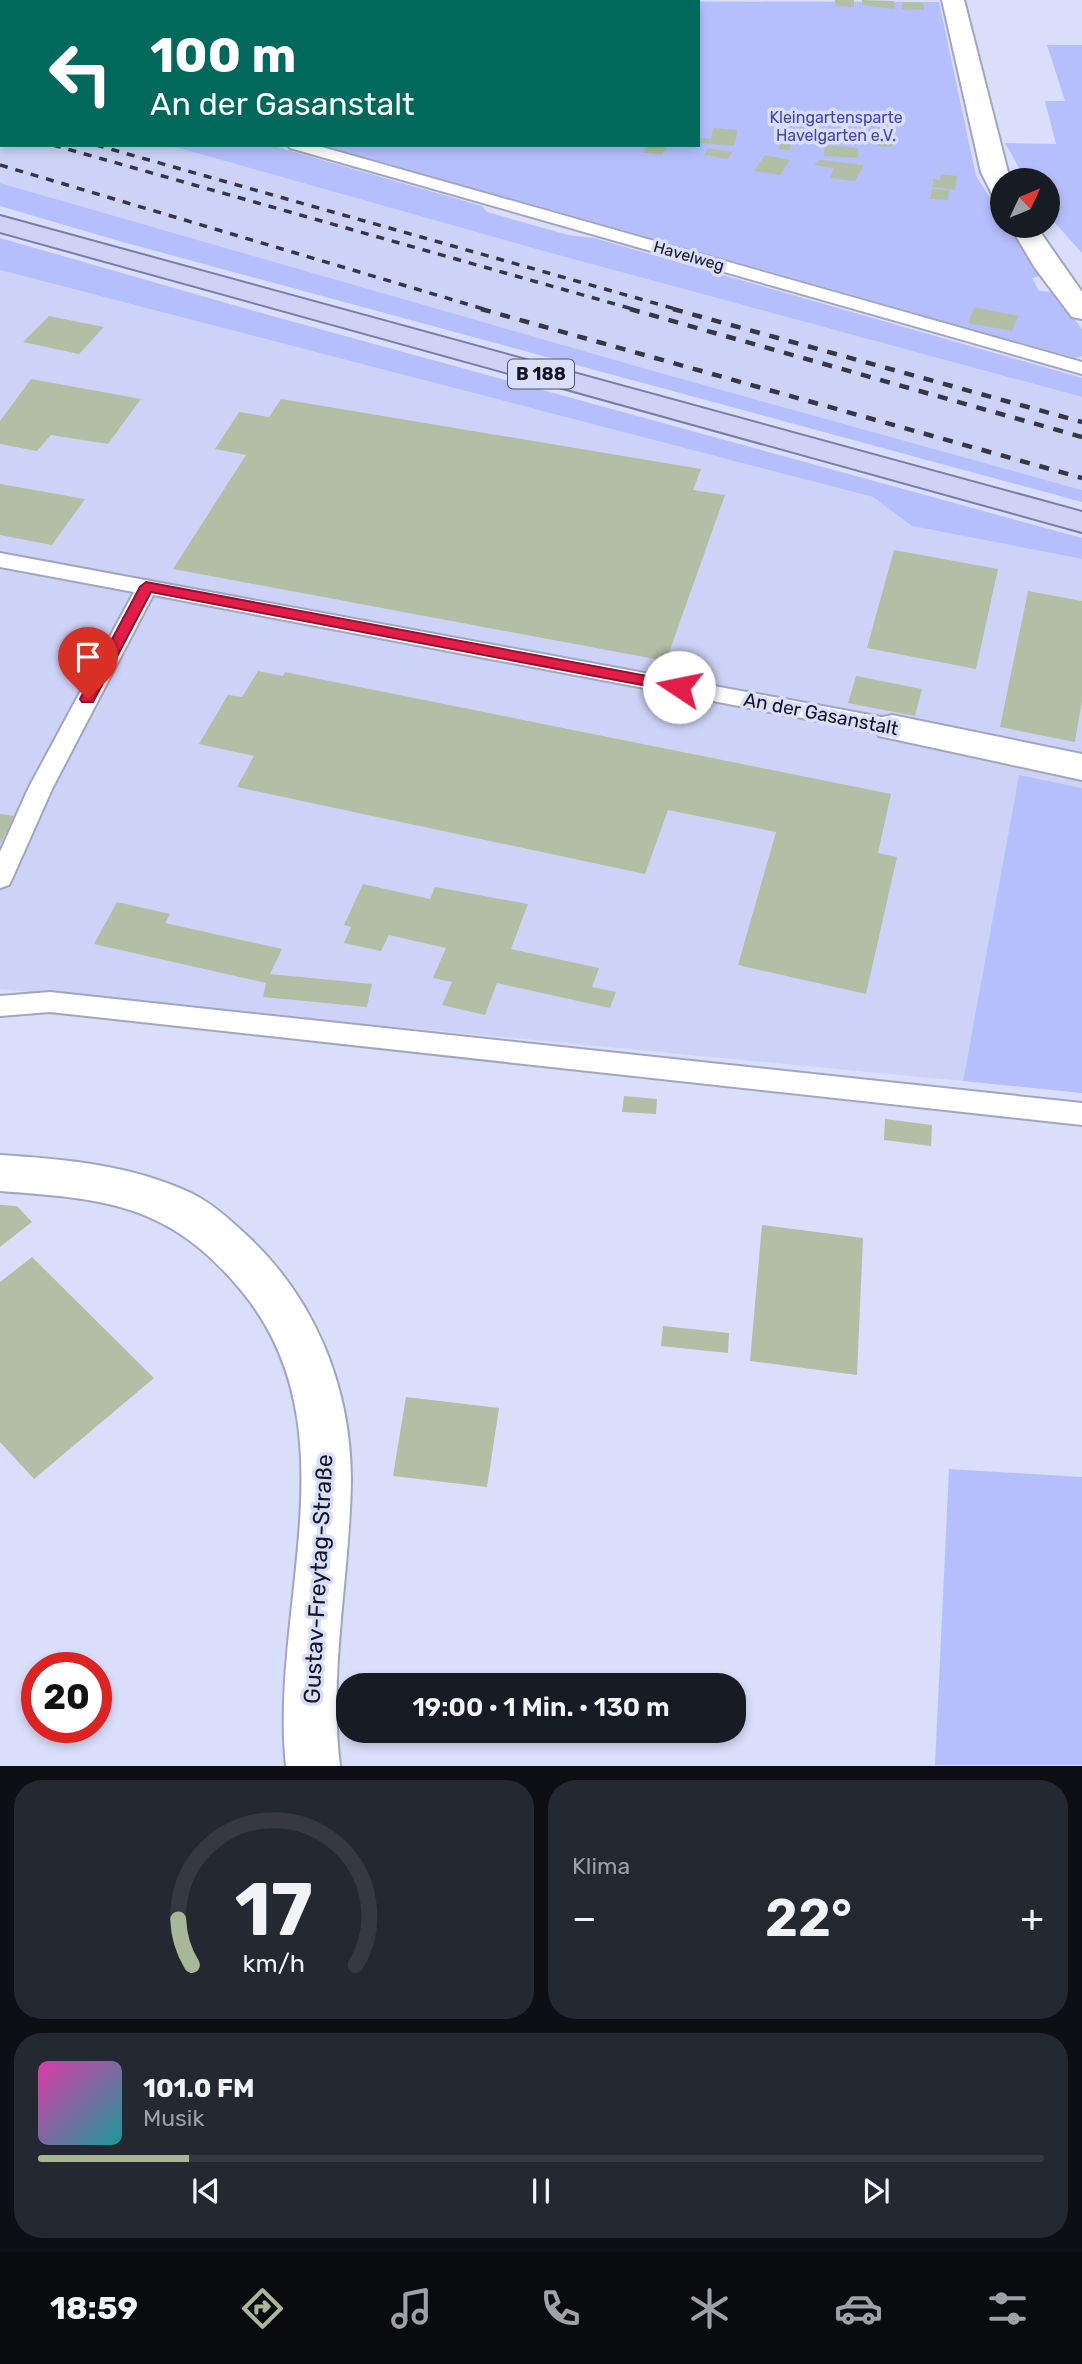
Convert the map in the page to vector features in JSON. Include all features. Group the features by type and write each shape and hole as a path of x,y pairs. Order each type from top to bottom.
{"main road":[{"name":"B 188","path":"0,224 1082,522"}],"street":[{"path":"953,0 964,36 970,77 992,168"},
{"path":"1030,238 1049,268 1082,311"},
{"name":"An der Gasanstalt","path":"892,727 1082,767"},
{"name":"Gustav-Freytag-Straße","path":"0,1173 51,1176 119,1187 177,1208 243,1257 292,1324 311,1370 324,1425 326,1478 313,1643 313,1766"}],"lane":[{"name":"Havelweg","path":"303,147 1082,368"},
{"name":"An der Gasanstalt","path":"0,560 892,727"},
{"path":"0,879 40,789 146,587"},
{"path":"0,1006 50,1002 1082,1114"}],"shaded area":[{"path":"0,147 175,147 547,252 1082,397 1082,490 664,374 0,183"},
{"path":"0,270 873,497 913,526 1082,559 1082,788 1019,776 963,1081 0,989"}],"green space":[{"name":"Kleingartensparte Havelgarten e.V.","path":"700,1 939,2 976,176 990,198 990,238 1015,238 1039,276 1032,278 1039,291 1053,292 1082,329 1082,356 1075,358 330,147 700,147"},
{"path":"1047,45 1082,45 1082,253 1060,228 1060,168 1019,168 1005,143 1056,144 1045,101 1065,101"},
{"path":"175,147 277,147 482,206 487,212 568,235 594,238 1082,378 1082,397 547,252"},
{"path":"0,183 664,374 1082,490 1082,502 119,241 0,206"},
{"path":"0,238 265,314 1082,538 1082,559 912,526 873,497 0,270"},
{"path":"1019,775 1082,788 1082,1093 963,1081"},
{"path":"949,1469 1082,1477 1082,1765 935,1765"}],"building":[{"path":"835,0 854,0 854,7 835,6"},
{"path":"862,0 894,1 895,9 862,5"},
{"path":"902,2 923,3 924,10 902,9"},
{"path":"713,128 738,130 734,146 700,143 701,138 711,139"},
{"path":"782,133 793,134 790,150 779,149"},
{"path":"879,134 893,135 892,147 878,146"},
{"path":"825,145 858,148 858,158 824,156"},
{"path":"647,147 668,147 662,155 643,152"},
{"path":"708,148 732,152 728,159 704,155"},
{"path":"765,155 790,160 780,175 754,171"},
{"path":"820,160 864,165 855,181 830,178 834,168 814,165"},
{"path":"941,174 957,176 955,190 932,187 933,179 940,180"},
{"path":"932,189 949,190 948,200 930,199"},
{"path":"974,307 1018,316 1012,331 968,323"},
{"path":"49,316 104,327 79,354 23,342"},
{"path":"31,379 141,399 108,444 51,435 37,451 0,444 0,421"},
{"path":"281,399 701,469 693,490 725,495 666,661 173,569 246,455 215,449 239,412 269,417"},
{"path":"0,484 85,499 52,545 0,535"},
{"path":"894,550 998,569 976,669 867,648"},
{"path":"1028,591 1082,601 1082,700 1075,742 1000,727"},
{"path":"258,671 283,676 285,672 891,794 878,853 897,857 866,994 738,965 776,832 668,810 645,874 237,787 254,756 199,744 228,695 242,697"},
{"path":"856,676 922,689 915,716 848,703"},
{"path":"0,814 15,816 0,844"},
{"path":"363,884 430,899 435,887 528,904 511,949 599,968 592,987 616,992 610,1008 497,983 485,1015 442,1005 452,982 433,978 446,948 389,935 381,951 344,943 351,927 344,925"},
{"path":"117,902 170,914 165,923 282,949 270,974 372,984 367,1007 263,997 266,983 94,944"},
{"path":"624,1096 657,1099 656,1114 622,1112"},
{"path":"885,1119 932,1125 931,1146 884,1140"},
{"path":"0,1205 17,1206 32,1222 0,1247"},
{"path":"762,1225 863,1238 857,1375 750,1361"},
{"path":"32,1257 154,1378 34,1479 0,1442 0,1282"},
{"path":"663,1326 729,1333 728,1353 661,1346"},
{"path":"406,1397 499,1408 487,1487 393,1476"}],"railway":[{"path":"60,147 636,310"},
{"path":"103,147 679,310"},
{"path":"0,165 487,310"},
{"path":"481,309 1082,478"},
{"path":"630,309 1082,437"},
{"path":"673,309 1082,422"}],"route":[{"path":"88,699 146,587 679,687"}]}
